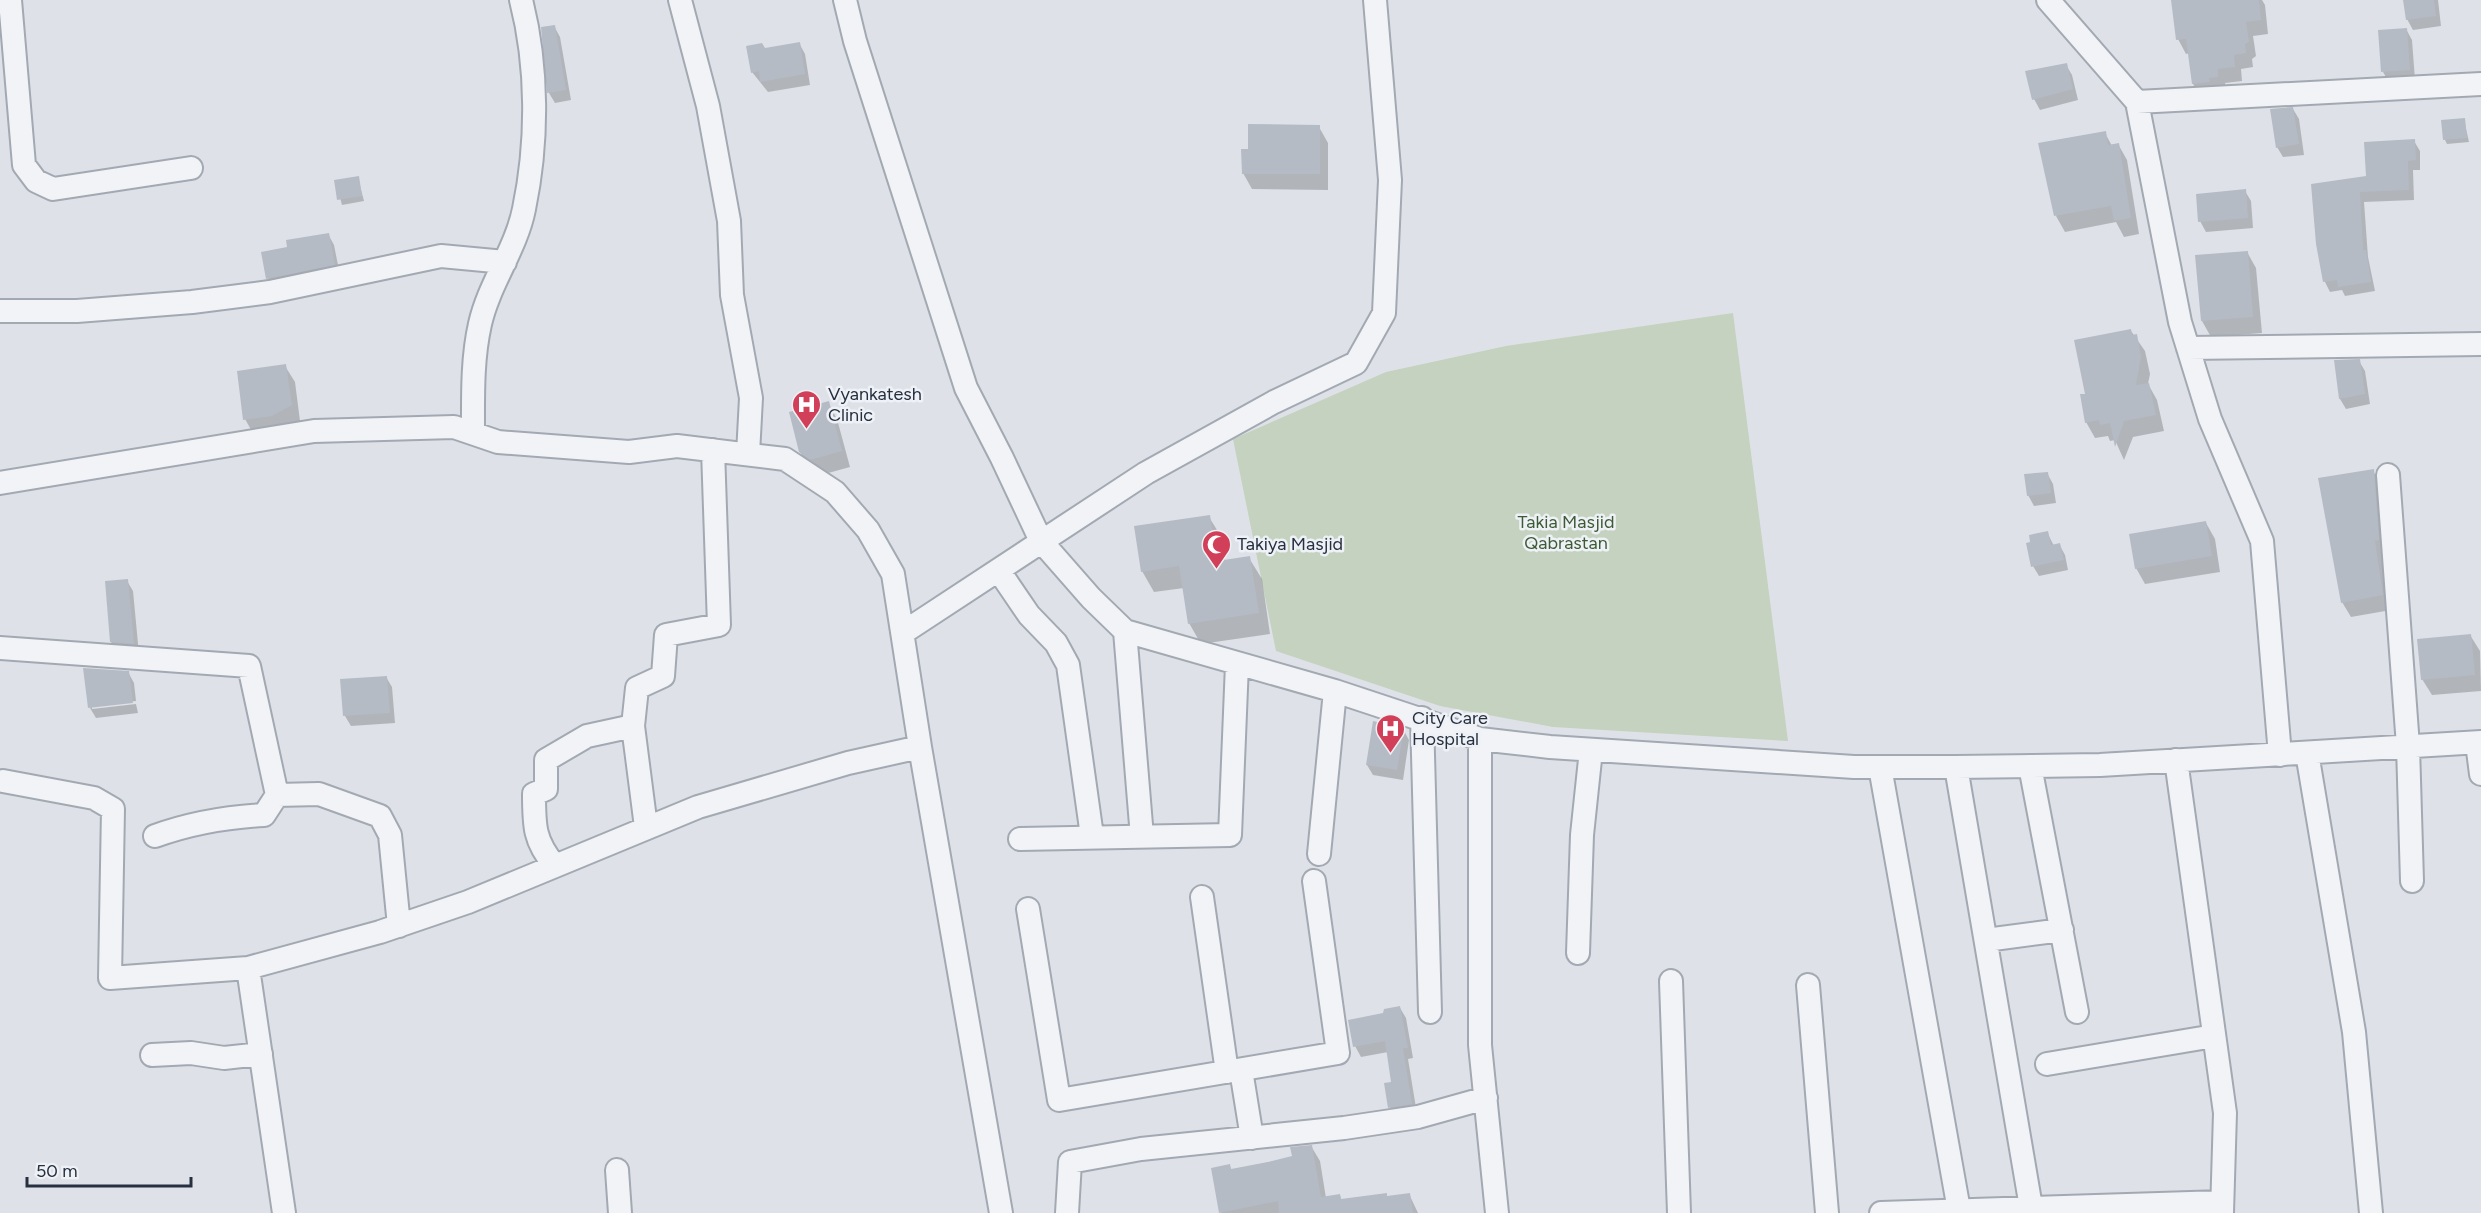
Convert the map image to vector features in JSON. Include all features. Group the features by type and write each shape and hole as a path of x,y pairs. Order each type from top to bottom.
{"street":[{"path":"10,0 24,165 36,180 53,189 191,168"},
{"path":"473,433 473,380 480,322 524,210 534,132 531,39 521,0"},
{"path":"680,0 708,106 729,221 732,295 751,398 748,454"},
{"path":"845,0 855,41 966,388 1041,541 1090,598 1125,631 1335,691 1480,739 1591,750 1880,767 2030,766 2176,760 2479,742 2481,774"},
{"path":"904,632 1146,473 1274,402 1356,363 1384,313 1390,180 1375,0"},
{"path":"2049,0 2137,102 2180,322 2210,419 2262,540 2280,754"},
{"path":"2137,102 2481,84"},
{"path":"0,311 77,312 192,302 304,285 441,256 505,262"},
{"path":"2188,348 2481,344"},
{"path":"0,483 314,431 454,427 498,442 629,452 677,446 785,459 835,492 868,530 893,574 904,632 920,747 1001,1213"},
{"path":"645,827 633,726 637,688 663,676 666,635 719,625 713,450"},
{"path":"2388,475 2408,746 2412,881"},
{"path":"999,571 1029,615 1056,643 1068,665 1092,836"},
{"path":"1125,631 1142,837"},
{"path":"0,648 249,666 277,795 264,815 182,826 155,836"},
{"path":"1020,839 1230,835 1237,664"},
{"path":"1319,854 1335,691"},
{"path":"1422,718 1430,1012"},
{"path":"555,866 541,850 534,827 534,794 546,789 546,760 587,736 633,726"},
{"path":"1480,739 1480,1045 1497,1213"},
{"path":"3,781 94,798 113,809 110,978 248,968 399,926 478,898 698,807 786,781 920,747"},
{"path":"1578,953 1582,835 1591,750"},
{"path":"2307,753 2354,1032 2371,1213"},
{"path":"1881,1213 2222,1207 2225,1113 2176,760"},
{"path":"2030,766 2077,1012"},
{"path":"1880,767 1959,1210"},
{"path":"1956,767 2032,1210"},
{"path":"277,795 319,794 380,816 390,835 399,926"},
{"path":"1028,909 1059,1100 1338,1053 1314,881"},
{"path":"1203,897 1234,1071 1252,1138"},
{"path":"1986,940 2061,930"},
{"path":"248,968 284,1213"},
{"path":"1671,981 1679,1213"},
{"path":"1808,985 1827,1213"},
{"path":"2047,1064 2214,1036"},
{"path":"152,1054 191,1053 224,1059 261,1054"},
{"path":"1067,1213 1070,1162 1141,1149 1252,1138 1418,1117 1486,1098"},
{"path":"617,1170 620,1213"}],"green space":[{"name":"Takia Masjid Qabrastan","path":"1733,313 1788,741 1553,727 1440,706 1276,651 1233,439 1386,372 1506,346"}],"building":[{"path":"2171,0 2259,0 2261,20 2246,22 2249,42 2245,44 2246,53 2234,55 2235,67 2218,69 2218,77 2209,78 2210,82 2192,84 2186,39 2176,40"},
{"path":"2403,0 2434,0 2436,16 2406,20"},
{"path":"555,25 566,90 547,93 541,27"},
{"path":"2407,28 2410,70 2381,72 2378,30"},
{"path":"800,42 805,74 760,82 759,71 751,73 746,46 762,43 765,48"},
{"path":"2067,63 2073,89 2032,100 2025,71"},
{"path":"2293,107 2299,144 2276,148 2270,109"},
{"path":"2465,118 2467,138 2443,140 2441,120"},
{"path":"1248,124 1320,125 1320,174 1242,174 1241,149 1248,149"},
{"path":"2106,131 2108,145 2119,143 2131,218 2114,221 2111,206 2054,216 2038,143"},
{"path":"2415,139 2416,160 2408,161 2409,190 2360,192 2363,250 2366,250 2371,282 2338,287 2337,280 2323,282 2316,244 2311,184 2366,176 2364,142"},
{"path":"359,176 362,196 337,200 334,180"},
{"path":"2246,189 2248,218 2198,222 2196,194"},
{"path":"329,233 335,265 266,279 261,252 287,247 286,240"},
{"path":"2248,251 2253,317 2201,321 2195,255"},
{"path":"2131,329 2132,335 2137,334 2141,357 2136,385 2149,383 2156,415 2124,421 2115,447 2110,423 2100,425 2099,420 2085,423 2080,394 2085,394 2074,340"},
{"path":"2360,359 2365,394 2339,399 2334,360"},
{"path":"286,364 292,405 272,416 243,420 237,371"},
{"path":"829,401 842,451 810,460 799,452 789,412"},
{"path":"2374,469 2379,540 2375,541 2383,595 2341,603 2318,478"},
{"path":"2048,472 2051,493 2027,496 2024,474"},
{"name":"Takiya Masjid","path":"1210,515 1217,561 1250,556 1259,613 1188,624 1179,566 1141,572 1134,526"},
{"path":"2206,521 2212,556 2135,569 2129,534"},
{"path":"2048,531 2051,545 2060,543 2064,560 2031,567 2026,543 2030,542 2029,535"},
{"path":"128,579 134,644 110,642 105,581"},
{"path":"2471,634 2475,675 2421,680 2417,639"},
{"path":"83,668 129,671 133,703 88,708"},
{"path":"387,676 390,713 343,716 340,679"},
{"path":"1373,721 1404,728 1397,770 1366,765"},
{"path":"1400,1006 1408,1048 1403,1048 1412,1104 1388,1108 1384,1083 1391,1082 1385,1041 1353,1047 1348,1020 1383,1013 1384,1009"},
{"path":"1312,1145 1321,1197 1340,1194 1341,1199 1387,1193 1387,1196 1410,1193 1413,1213 1279,1213 1278,1201 1219,1213 1211,1168 1230,1164 1231,1169 1268,1162 1292,1156 1290,1147"}],"place":[{"name":"Vyankatesh Clinic","path":"807,430"},
{"name":"Takiya Masjid","path":"1216,570"},
{"name":"City Care Hospital","path":"1391,754"}]}
